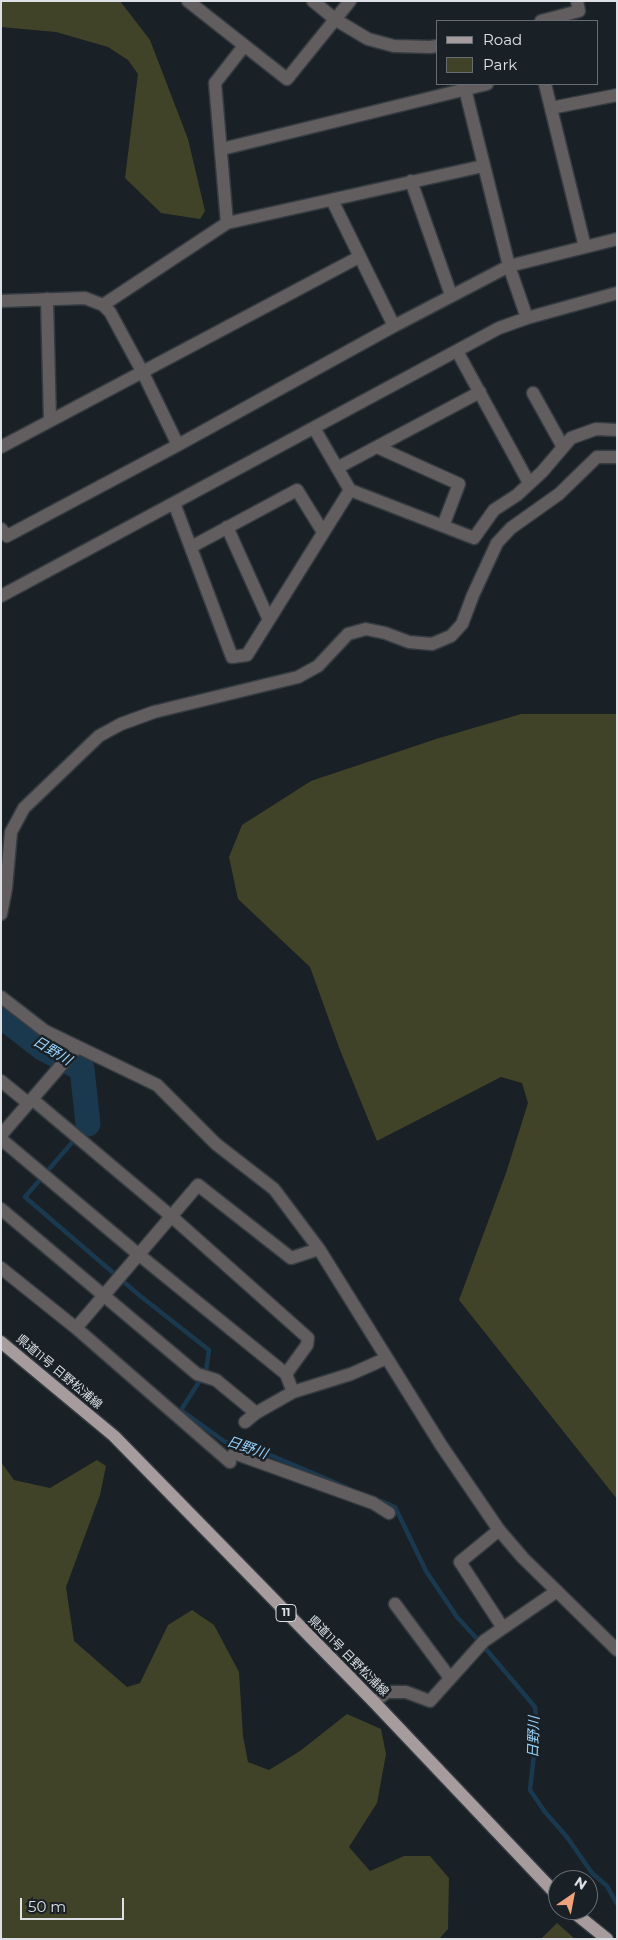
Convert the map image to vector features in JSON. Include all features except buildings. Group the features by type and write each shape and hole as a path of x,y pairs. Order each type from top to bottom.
{"main road":[{"name":"県道11号 日野松浦線","path":"1,1342 114,1436 374,1702 548,1885"},
{"path":"583,1920 607,1939"}],"street":[{"path":"188,1 287,79 350,1"},
{"path":"313,1 336,20 368,39 386,44 412,47 436,46"},
{"path":"544,20 579,10 577,1"},
{"path":"227,223 215,83 244,46"},
{"path":"222,149 483,85"},
{"path":"545,85 585,246"},
{"path":"465,89 509,266 527,318"},
{"path":"551,108 617,95"},
{"path":"103,306 227,223 483,166"},
{"path":"411,181 451,295"},
{"path":"332,200 394,326"},
{"path":"1,529 7,536 178,445 451,295 509,266 617,239"},
{"path":"1,447 143,373 358,256"},
{"path":"1,596 499,328 527,318 617,293"},
{"path":"1,301 85,298 103,306 110,312 143,373 178,445"},
{"path":"47,299 50,421"},
{"path":"457,351 529,483"},
{"path":"337,468 480,392"},
{"path":"540,398 563,447"},
{"path":"314,428 350,490 474,538 494,510 517,495 542,472 571,438 596,429 617,430"},
{"path":"377,447 459,484 444,526"},
{"path":"1,914 11,832 24,808 99,736 121,724 154,712 298,677 318,666 348,634 366,629 385,633 409,642 432,644 451,636 462,624 497,543 511,528 559,494 597,457 617,457"},
{"path":"191,547 297,490 324,532"},
{"path":"174,503 232,657 247,655 350,490"},
{"path":"227,527 269,620"},
{"path":"1,997 45,1031 157,1085 216,1144 274,1189 318,1250 441,1445 498,1530 523,1558 617,1650"},
{"path":"78,1048 30,1101 1,1137 138,1254 286,1374 293,1392"},
{"path":"1,1080 30,1101 171,1216 308,1338 306,1345 286,1374"},
{"path":"76,1328 198,1185 291,1258 318,1250"},
{"path":"1,1209 196,1374 216,1380 256,1413"},
{"path":"1,1268 232,1457 373,1503 389,1513"},
{"path":"245,1422 256,1413 293,1392 351,1374 387,1358"},
{"path":"498,1530 460,1562 503,1628"},
{"path":"374,1702 387,1692 406,1692 430,1701 484,1641 557,1591"},
{"path":"395,1604 450,1678"}],"green space":[{"path":"1,1 120,1 150,40 188,139 205,211 200,219 161,213 125,178 138,74 128,60 108,47 56,32 1,27"},
{"path":"521,714 617,714 617,1499 459,1300 506,1173 528,1103 522,1083 501,1077 377,1141 340,1050 310,967 238,899 229,857 242,825 311,781 436,739"},
{"path":"97,1460 106,1466 100,1495 66,1587 74,1641 127,1687 140,1683 168,1625 192,1610 214,1625 239,1672 243,1736 248,1762 269,1770 300,1751 347,1714 381,1729 386,1754 377,1803 349,1847 370,1871 404,1856 430,1856 449,1878 448,1929 439,1939 1,1939 1,1462 14,1480 50,1488"},
{"path":"557,1923 575,1939 541,1939"}],"waterway":[{"name":"日野川","path":"1,1016 42,1048 82,1069 88,1124"},
{"name":"日野川","path":"88,1124 25,1197 139,1295 209,1350 206,1371 181,1410 225,1442 256,1449 348,1488"},
{"name":"日野川","path":"381,1501 395,1507 426,1571 457,1617 535,1707 537,1728 530,1790 545,1812 567,1837 592,1873 607,1886 617,1904"}]}
